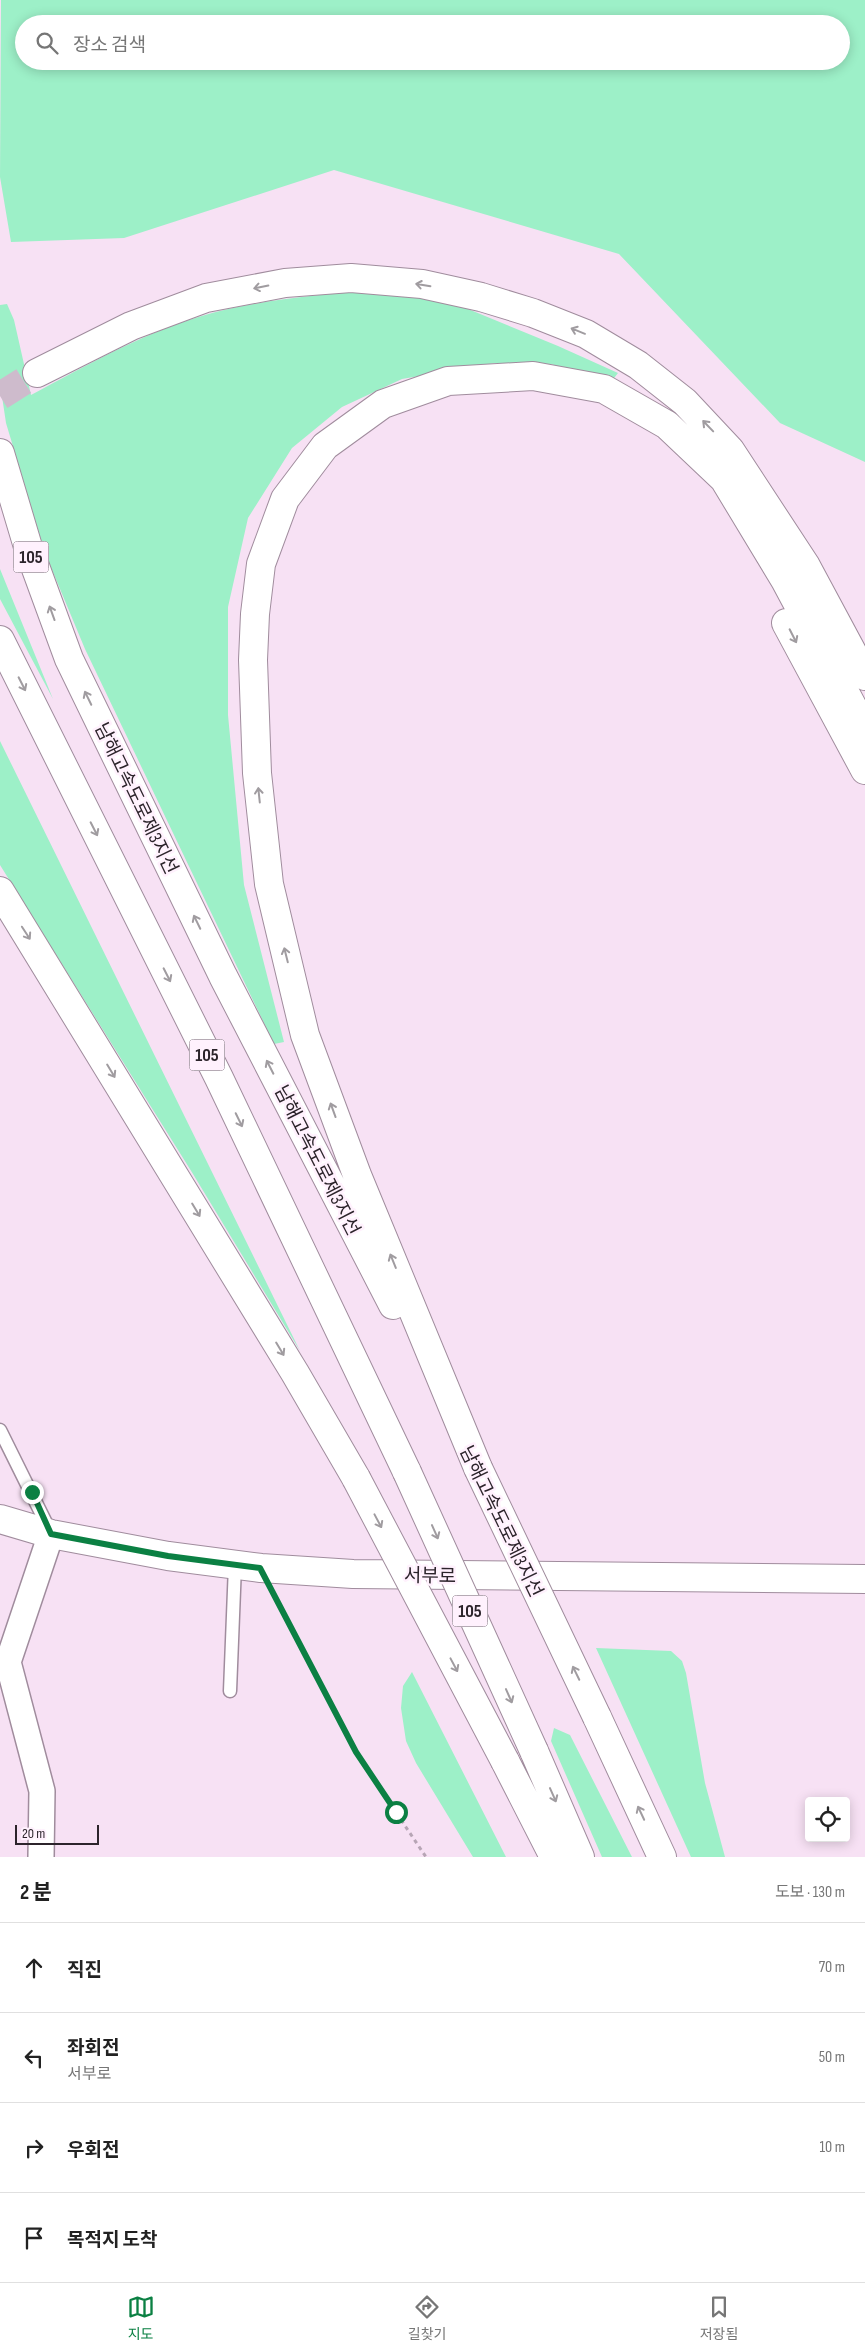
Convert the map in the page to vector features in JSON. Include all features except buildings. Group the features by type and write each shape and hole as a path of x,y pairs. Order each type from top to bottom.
{"main road":[{"path":"37,372 131,326 206,298 284,283 351,278 422,284 481,296 533,313 586,334 638,365 685,402 730,450 787,520 846,607 865,639"},
{"path":"478,1468 357,1175 305,1035 269,884 256,773 253,660 255,614 261,564 285,499 325,446 383,404 448,381 534,376 604,389 667,424 724,479 785,580 865,730"},
{"path":"730,450 806,566 865,676"},
{"name":"남해고속도로제3지선","path":"0,453 28,547 69,659 224,976 478,1468 662,1857"},
{"path":"697,453 865,770"},
{"name":"105","path":"0,640 219,1078 407,1472 580,1857"},
{"path":"0,891 295,1373 356,1478 554,1857"},
{"name":"서부로","path":"0,1519 51,1534 168,1556 248,1566 354,1574 865,1579"}],"street":[{"path":"41,1857 42,1791 8,1662 51,1534"}],"lane":[{"path":"0,1430 51,1534"},
{"path":"230,1691 248,1566"}],"path":[{"path":"248,1566 356,1752 426,1857"}],"green space":[{"path":"1,0 865,0 865,462 780,423 619,254 334,170 124,238 11,242 0,177"},
{"path":"366,291 451,302 618,373 611,382 551,364 495,363 402,379 342,407 292,448 248,518 228,607 228,715 244,885 284,1042 274,1044 85,649 45,553 6,423 0,383 0,305 7,304 14,320 31,395 142,338 188,320 231,308 269,301"},
{"path":"0,569 53,699 0,599"},
{"path":"0,741 300,1351 193,1174 0,865"},
{"path":"596,1648 671,1651 682,1661 686,1673 705,1783 725,1857 691,1857"},
{"path":"412,1672 506,1857 473,1857 416,1763 406,1741 401,1708 403,1686"},
{"path":"554,1728 570,1735 632,1857 602,1857 551,1741"}],"tunnel":[{"path":"0,396 37,373"}],"route":[{"path":"32,1492 51,1534 168,1556 260,1568 356,1752 396,1812"}]}
